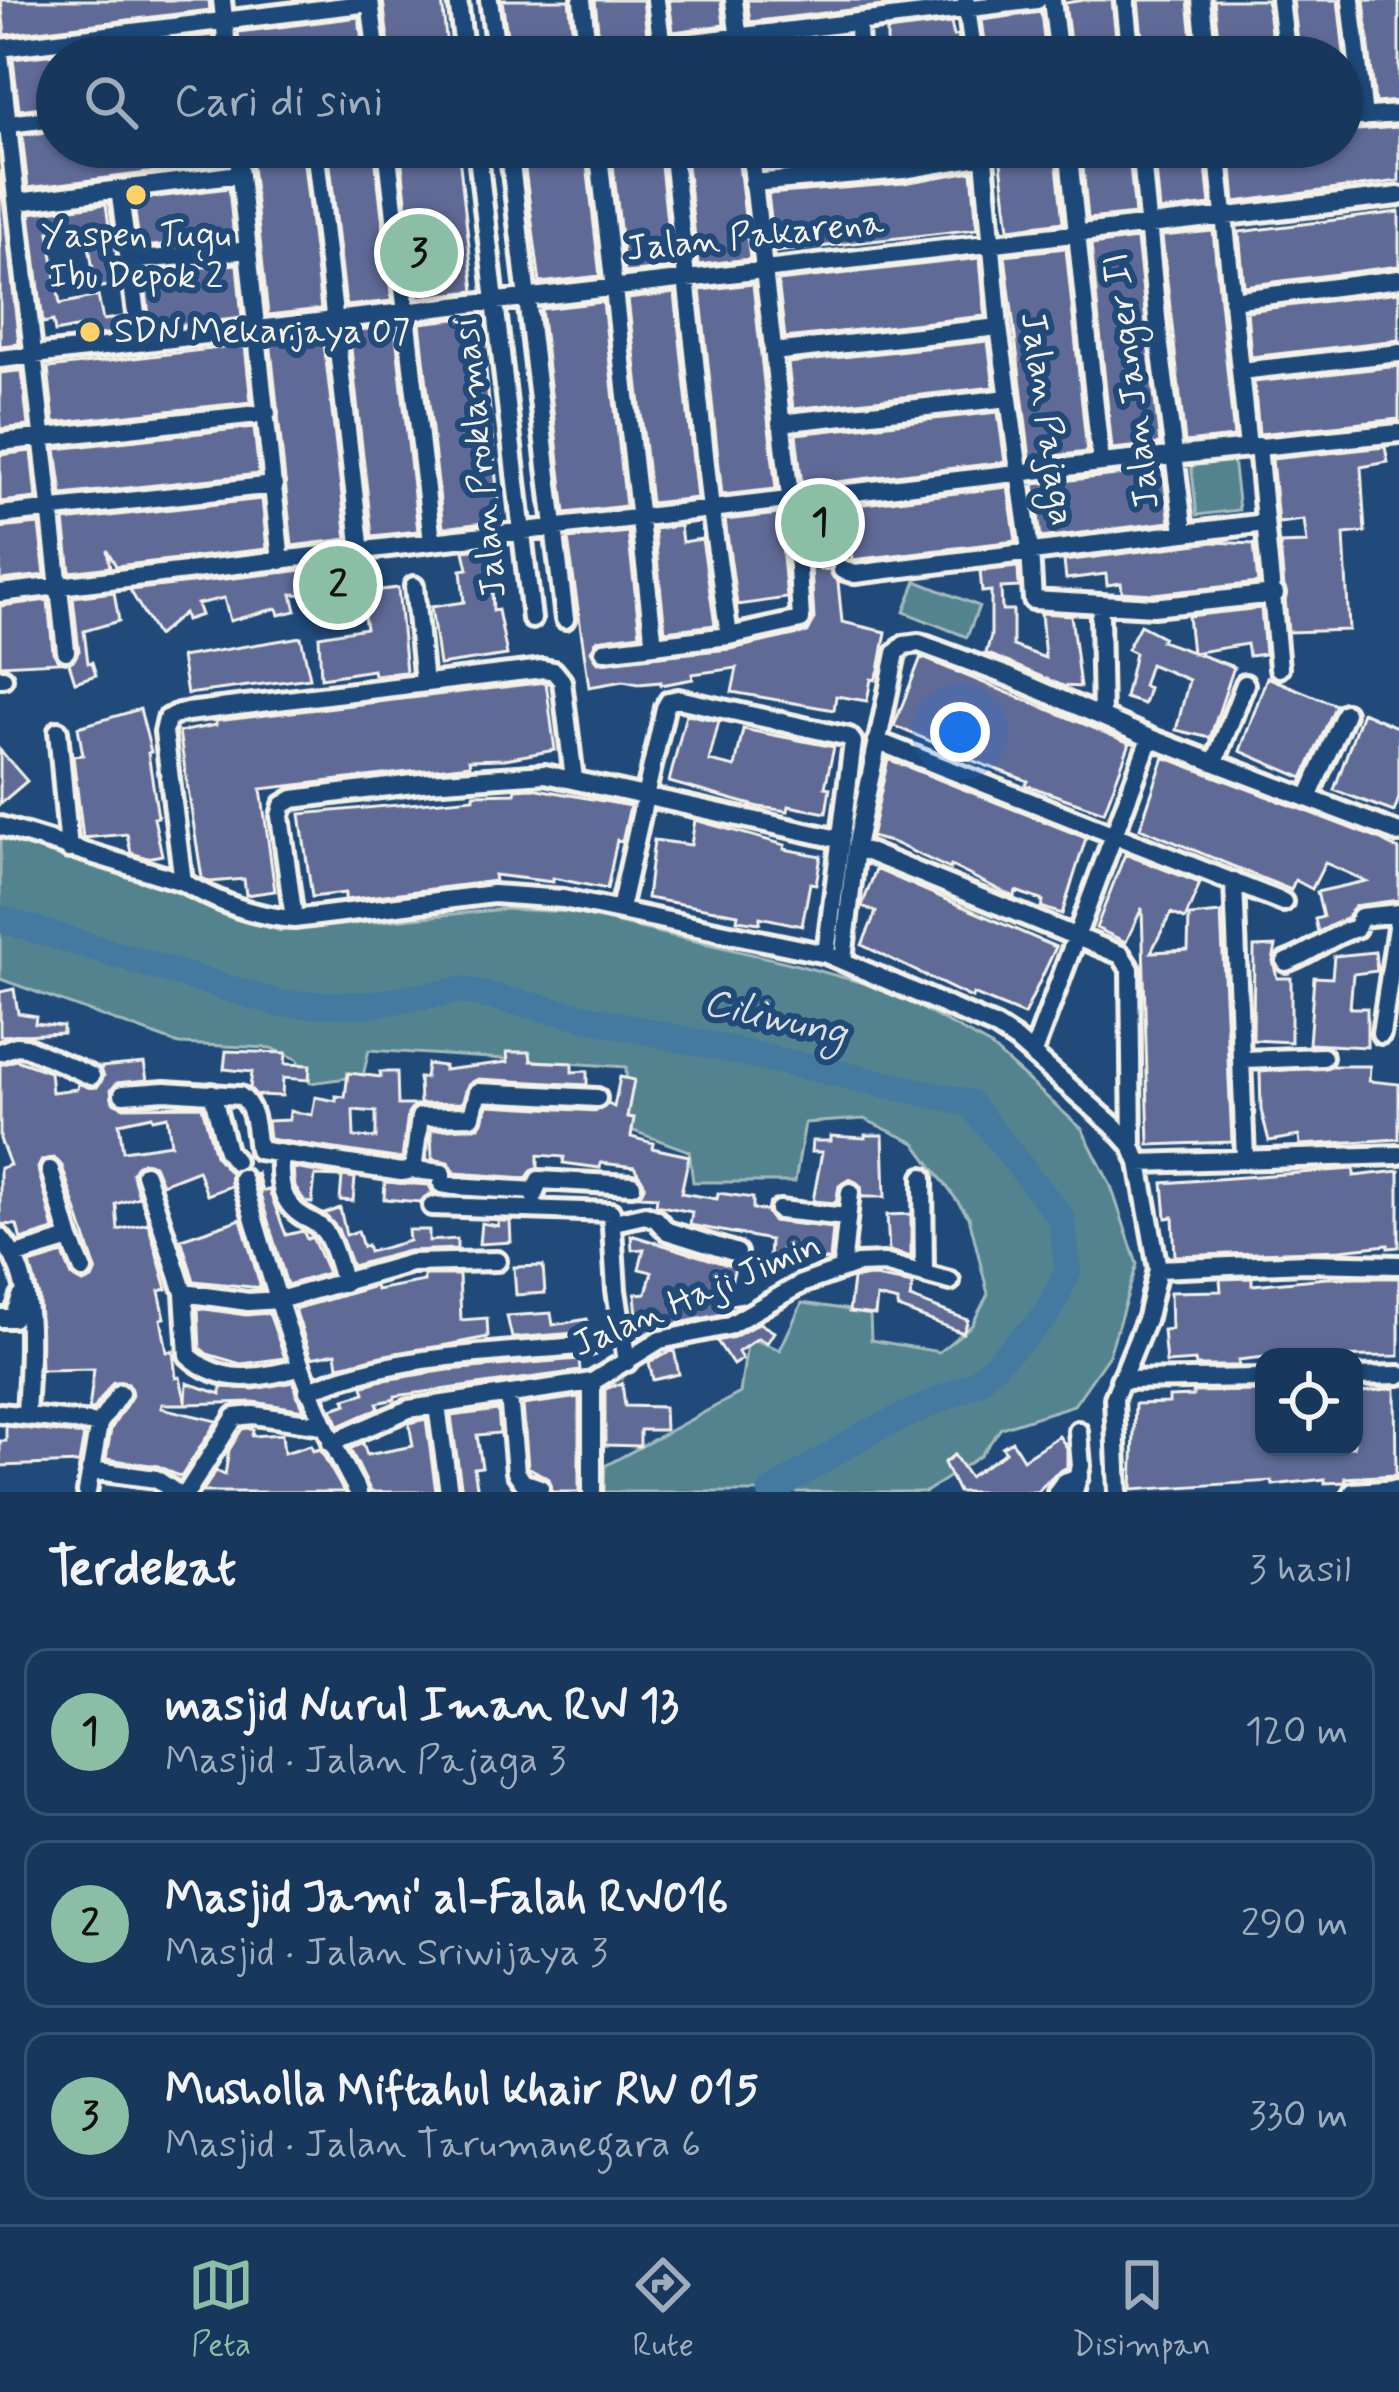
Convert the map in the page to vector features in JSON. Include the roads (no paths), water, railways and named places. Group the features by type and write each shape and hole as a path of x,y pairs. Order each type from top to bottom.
{"street":[{"path":"222,0 226,36"},
{"path":"458,0 463,36"},
{"path":"488,0 494,36"},
{"path":"582,0 582,36"},
{"path":"656,0 660,36"},
{"path":"734,0 739,36"},
{"path":"756,36 967,4 1037,0"},
{"path":"1052,0 1056,36"},
{"path":"1125,0 1129,36"},
{"path":"1201,0 1205,36"},
{"path":"1280,0 1284,36"},
{"path":"1351,0 1355,36"},
{"path":"108,36 370,2 374,36"},
{"path":"967,4 971,36"},
{"path":"858,24 858,36"},
{"path":"36,46 0,51 4,124 17,202 66,651"},
{"path":"1363,108 1364,117 1399,114"},
{"path":"4,124 36,120"},
{"path":"239,168 281,560"},
{"path":"317,168 362,552"},
{"path":"389,168 432,542"},
{"name":"Jalan Proklamasi","path":"480,168 532,619"},
{"name":"Jalan Proklamasi","path":"511,168 565,619"},
{"path":"600,168 654,645"},
{"path":"674,168 729,635"},
{"path":"604,651 729,635 801,620 752,168"},
{"path":"829,168 830,177"},
{"path":"753,183 912,168"},
{"name":"Jalan Pajaga","path":"985,168 999,327 1035,601 1153,607 1275,594"},
{"path":"1070,168 1101,463"},
{"name":"Jalan Janger II","path":"1143,168 1184,532"},
{"path":"1219,168 1241,371 1275,594 1279,668"},
{"path":"17,202 240,174"},
{"path":"119,189 140,343"},
{"name":"Jalan Pakarena","path":"0,359 1399,196"},
{"path":"129,260 249,250"},
{"path":"1232,300 1399,279"},
{"path":"773,352 999,327"},
{"path":"1241,371 1399,353"},
{"path":"780,423 1009,398"},
{"path":"0,442 267,413"},
{"path":"0,593 790,500 835,501 1101,463 1399,433"},
{"path":"0,515 274,485"},
{"path":"842,570 855,574 1265,523"},
{"path":"414,586 424,683"},
{"path":"1100,616 1102,716"},
{"path":"834,957 896,652 904,645 919,643 1150,738 1399,832"},
{"path":"183,882 164,732 167,719 179,713 554,671 562,681 574,779"},
{"path":"1215,762 1245,684"},
{"path":"620,909 669,701 678,699 848,737 853,750 838,838 834,957"},
{"path":"1308,798 1345,713"},
{"path":"58,731 69,849"},
{"path":"1033,1053 1150,738"},
{"path":"878,741 1283,902"},
{"path":"294,919 280,816 283,805 292,799 518,773 574,779 838,838"},
{"path":"0,826 183,882 266,917 294,919 494,894 563,898 834,957 996,1027 1082,1095 1136,1155 1245,1159 1399,1155"},
{"path":"856,847 1121,955 1130,969 1136,1155 1158,1269 1148,1317 1120,1380 1113,1411 1118,1492"},
{"path":"1234,882 1245,1159"},
{"path":"1286,962 1356,928 1361,916 1399,914 1381,1034"},
{"path":"0,1052 26,1047 91,1076"},
{"path":"1243,1060 1324,1057"},
{"path":"212,1093 298,1368 358,1492"},
{"path":"413,1170 420,1117 472,1116 478,1093 597,1098"},
{"path":"123,1094 240,1096 248,1102 258,1150 387,1170 442,1173 442,1184 611,1212 627,1362"},
{"path":"280,1156 284,1198 328,1235 344,1282"},
{"path":"50,1170 83,1270"},
{"path":"145,1174 184,1293 188,1355 221,1377 274,1375 298,1368"},
{"path":"923,1178 924,1272"},
{"path":"534,1200 539,1180 632,1185"},
{"path":"842,1269 850,1192"},
{"path":"432,1206 534,1200"},
{"path":"779,1210 848,1217"},
{"path":"614,1222 645,1215 667,1231 737,1253"},
{"path":"0,1237 13,1256 23,1291 28,1345 26,1415"},
{"path":"13,1256 70,1239"},
{"path":"184,1293 248,1302 279,1300 411,1263 497,1261"},
{"name":"Jalan Haji Jimin","path":"331,1443 393,1415 592,1382 660,1340 728,1326 801,1284 842,1269 884,1263 950,1281"},
{"path":"1158,1269 1399,1265"},
{"path":"0,1318 16,1316 23,1291"},
{"path":"308,1391 332,1380 416,1361 590,1346"},
{"path":"1363,1376 1399,1375"},
{"path":"1120,1380 1255,1378"},
{"path":"592,1382 592,1492"},
{"path":"87,1492 99,1424 120,1394"},
{"path":"509,1396 516,1472 540,1489"},
{"path":"437,1406 449,1492"},
{"path":"0,1413 99,1424"},
{"path":"90,1469 156,1479 175,1491 236,1417 321,1422"},
{"path":"1057,1492 1064,1481 1076,1484 1078,1430"},
{"path":"1353,1492 1399,1489"}],"waterway":[{"name":"Ciliwung","path":"0,919 280,1004 367,1005 462,990 970,1103 1062,1219 1068,1272 1046,1316 976,1383 865,1434 771,1492"}],"tunnel":[{"path":"835,506 842,570"}],"place":[{"name":"Yaspen Tugu Ibu Depok 2","path":"136,195"},
{"name":"Musholla Miftahul khair RW 015","path":"419,253"},
{"name":"SDN Mekarjaya 07","path":"90,332"},
{"name":"masjid Nurul Iman RW 13","path":"820,523"},
{"name":"Masjid Jami' al-Falah RW016","path":"338,585"}]}
